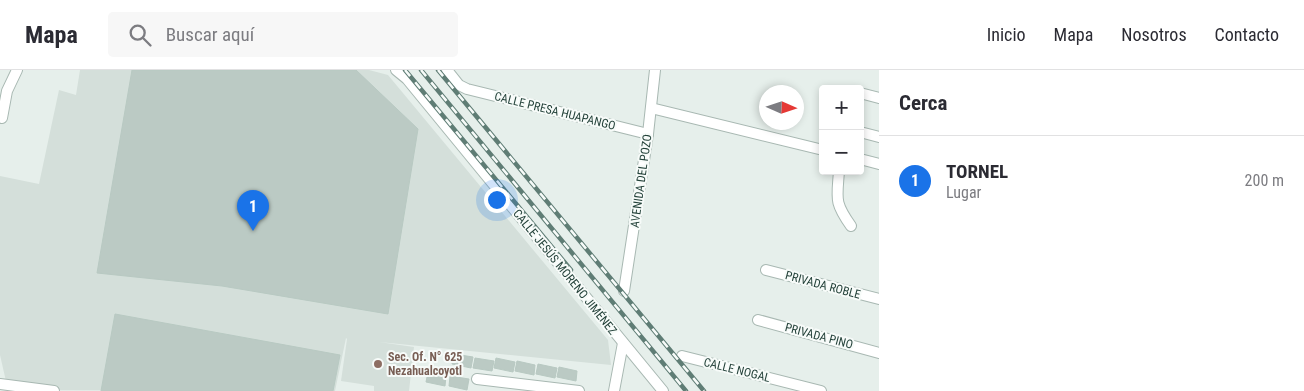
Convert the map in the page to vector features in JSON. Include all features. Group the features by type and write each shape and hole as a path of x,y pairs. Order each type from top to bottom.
{"street":[{"path":"2,118 3,91 17,70"},
{"name":"CALLE PRESA HUAPANGO","path":"447,70 463,88 648,134"},
{"name":"AVENIDA DEL POZO","path":"624,291 648,134 655,70"},
{"name":"CALLE JESÚS MORENO JIMÉNEZ","path":"397,71 408,79 623,343 614,391"},
{"path":"864,94 879,98"},
{"path":"651,108 819,149"},
{"path":"864,133 879,137"},
{"path":"864,160 879,164"},
{"path":"839,175 837,199 839,209 851,226"},
{"name":"PRIVADA ROBLE","path":"766,270 879,300"},
{"name":"PRIVADA PINO","path":"758,320 879,353"},
{"path":"623,343 663,391"},
{"name":"CALLE NOGAL","path":"682,356 821,391"},
{"path":"477,379 579,391"},
{"path":"0,384 54,391"}],"shaded area":[{"path":"80,70 369,70 388,75 608,340 611,365 379,342 414,347 409,391 374,391 374,386 341,381 346,338 335,391 8,390 0,355 0,176 39,184 59,90 76,95"}],"building":[{"path":"132,70 356,70 418,129 388,314 222,286 97,273"},
{"path":"115,314 340,355 333,391 101,391"},
{"path":"454,354 473,357 471,368 452,364"},
{"path":"475,358 494,361 492,371 473,368"},
{"path":"496,358 515,362 513,372 494,368"},
{"path":"517,361 535,365 534,375 515,371"},
{"path":"538,364 557,368 555,378 536,374"},
{"path":"559,367 577,371 576,381 557,377"},
{"path":"428,372 446,376 445,386 426,382"},
{"path":"450,376 469,379 467,390 449,386"}],"railway":[{"path":"405,70 571,270"},
{"path":"421,70 686,391"},
{"path":"438,70 704,391"}],"place":[{"name":"TORNEL","path":"253,231"},
{"name":"Sec. Of. N° 625 Nezahualcoyotl","path":"378,364"}]}
